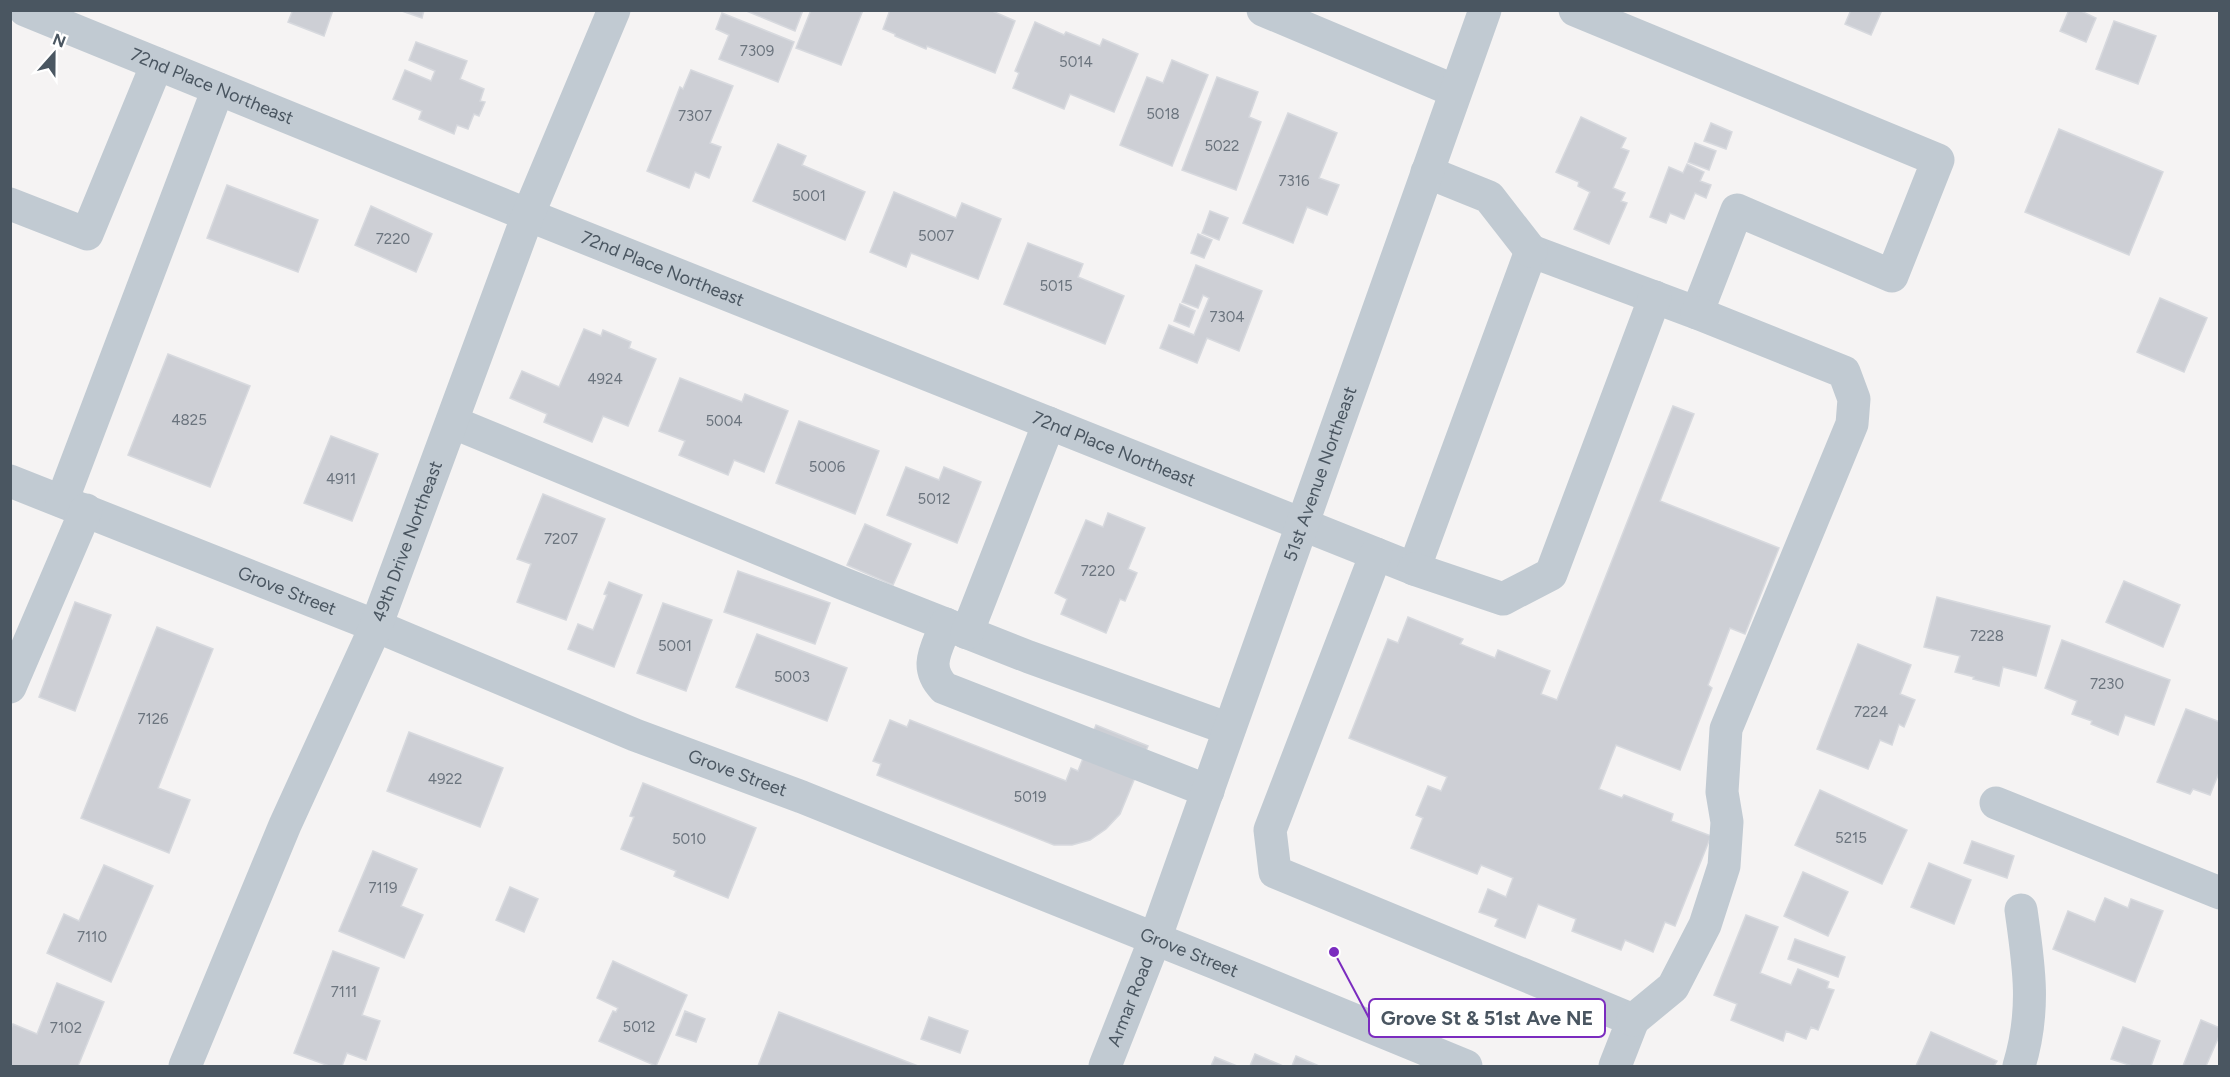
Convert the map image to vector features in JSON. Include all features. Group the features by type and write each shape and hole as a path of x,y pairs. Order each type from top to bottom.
{"street":[{"name":"72nd Place Northeast","path":"25,10 528,215 1414,569 1503,599 1551,574 1655,297"},
{"name":"49th Drive Northeast","path":"185,1066 285,825 376,626 528,215 614,10"},
{"path":"1263,10 1455,91"},
{"name":"51st Avenue Northeast","path":"1155,939 1485,10"},
{"path":"1575,10 1938,160 1892,276 1737,210 1696,313"},
{"path":"10,204 87,234 157,64"},
{"path":"10,687 74,506 134,312 218,89"},
{"path":"1427,172 1489,197 1531,251 1655,297 1844,372 1854,399 1852,424 1726,729 1722,792 1727,822 1724,866 1708,916 1673,987 1633,1020 1615,1066"},
{"path":"1414,569 1531,251"},
{"path":"452,422 832,580 1029,657 1229,729"},
{"path":"1049,423 956,628 932,664 937,681 944,688 1208,790"},
{"name":"Grove Street","path":"10,481 376,626 635,735 812,801 1466,1066"},
{"path":"1377,554 1270,830 1275,872 1633,1020"},
{"path":"1996,803 2220,893"},
{"path":"2019,1066 2031,1013 2030,970 2021,910"},
{"name":"Armar Road","path":"1105,1066 1155,939"}],"building":[{"path":"289,10 333,10 324,36 288,22 292,12"},
{"path":"399,10 424,10 422,18"},
{"path":"744,10 803,10 795,31"},
{"path":"811,10 863,10 841,65 796,48"},
{"path":"890,10 990,10 1015,21 995,73 927,46 926,49 883,29"},
{"path":"1851,10 1882,10 1871,35 1845,24"},
{"path":"2069,10 2079,10 2096,18 2086,42 2060,31"},
{"path":"722,13 794,42 778,82 719,59 729,35 716,29"},
{"path":"2114,21 2156,36 2138,84 2096,69"},
{"path":"1035,22 1064,35 1066,32 1100,46 1103,39 1138,54 1114,112 1070,94 1064,109 1013,88 1019,73 1015,71"},
{"path":"416,42 467,61 460,79 484,89 480,101 485,102 479,116 474,114 468,129 457,125 454,134 419,119 422,111 393,99 405,70 431,81 435,71 409,60"},
{"path":"1172,60 1208,75 1172,166 1120,145 1147,77 1163,83"},
{"path":"691,70 733,86 710,143 721,147 709,178 695,172 689,188 647,171 680,87 683,89"},
{"path":"1217,77 1258,92 1249,117 1261,122 1236,190 1182,170"},
{"path":"1288,113 1337,133 1319,178 1339,185 1327,215 1307,207 1293,243 1243,223"},
{"path":"1581,117 1626,138 1621,148 1629,151 1613,188 1625,193 1621,201 1627,203 1609,244 1574,229 1590,192 1578,186 1579,182 1556,172"},
{"path":"1711,123 1732,132 1726,149 1704,141"},
{"path":"2059,129 2163,172 2129,255 2025,212"},
{"path":"1695,143 1716,151 1709,170 1688,162"},
{"path":"778,144 806,156 802,165 865,192 845,240 753,201"},
{"path":"1687,164 1704,172 1700,181 1711,185 1706,198 1695,193 1684,219 1670,213 1666,223 1650,217 1669,167 1683,173"},
{"path":"227,185 318,220 298,272 207,238"},
{"path":"894,192 956,218 962,203 1001,219 978,279 911,253 906,267 870,252"},
{"path":"371,206 432,234 416,272 355,245"},
{"path":"1210,211 1228,218 1219,240 1202,233"},
{"path":"1198,234 1212,240 1204,258 1191,253"},
{"path":"1028,243 1083,264 1078,277 1124,296 1105,344 1004,304"},
{"path":"1196,265 1262,291 1239,351 1207,338 1197,363 1160,348 1169,325 1194,335 1209,298 1203,295 1198,308 1182,302"},
{"path":"2160,298 2207,318 2184,372 2137,352"},
{"path":"1180,304 1195,311 1189,327 1174,321"},
{"path":"584,329 601,336 603,330 631,342 629,348 656,359 628,426 603,416 592,442 544,422 547,414 510,398 522,371 559,387"},
{"path":"168,354 250,386 210,487 128,455"},
{"path":"680,378 742,402 745,394 788,411 764,472 734,460 728,475 679,455 685,441 659,431"},
{"path":"1673,406 1694,414 1660,501 1779,548 1745,634 1730,628 1708,685 1712,688 1680,770 1616,745 1599,789 1622,798 1624,795 1673,814 1671,821 1711,836 1675,926 1665,922 1653,952 1625,940 1621,950 1572,931 1576,919 1538,904 1525,938 1495,926 1498,919 1479,912 1488,889 1506,897 1513,878 1481,865 1477,874 1411,848 1423,818 1416,815 1428,786 1441,791 1447,777 1349,738 1388,639 1398,643 1408,617 1463,639 1460,644 1495,658 1498,650 1550,671 1541,694 1557,700"},
{"path":"799,421 879,451 855,514 776,483"},
{"path":"331,436 378,454 352,521 304,503"},
{"path":"906,467 939,480 944,467 981,482 957,543 887,515"},
{"path":"543,494 605,519 566,620 517,602 531,564 517,559"},
{"path":"1108,513 1145,528 1128,569 1137,573 1125,601 1120,599 1106,633 1061,614 1067,599 1055,593 1086,520 1103,527"},
{"path":"865,524 911,544 893,585 847,565"},
{"path":"738,571 830,603 815,644 724,612"},
{"path":"2124,581 2180,605 2163,647 2106,622"},
{"path":"609,582 642,595 614,667 568,649 578,624 593,630 607,595 604,594"},
{"path":"1937,597 2050,626 2036,676 2003,667 1999,686 1955,672 1960,656 1924,647"},
{"path":"75,602 111,615 75,711 39,697"},
{"path":"663,603 712,620 686,691 637,673"},
{"path":"157,627 213,649 158,788 190,800 169,853 81,818"},
{"path":"757,634 847,668 827,721 736,687"},
{"path":"2062,640 2170,680 2154,725 2125,715 2118,735 2091,724 2092,721 2072,714 2077,701 2045,688"},
{"path":"1858,644 1911,665 1900,694 1915,700 1904,727 1899,724 1892,745 1880,740 1868,769 1817,749"},
{"path":"2186,709 2220,722 2220,770 2210,795 2193,789 2190,794 2157,782"},
{"path":"890,720 907,727 910,720 1066,781 1071,768 1078,771 1096,725 1148,746 1120,814 1106,829 1090,840 1072,845 1054,845 877,775 881,764 873,761"},
{"path":"409,732 503,768 480,827 387,791"},
{"path":"643,783 756,828 728,898 674,876 676,871 621,849 634,817 630,816"},
{"path":"1820,790 1907,830 1882,884 1795,845"},
{"path":"1972,841 2014,856 2007,878 1964,863"},
{"path":"373,851 417,869 401,906 423,915 404,958 339,931"},
{"path":"1929,863 1971,880 1954,924 1911,907"},
{"path":"104,865 153,886 111,982 47,953 64,914 79,921"},
{"path":"1803,872 1848,892 1828,936 1784,916"},
{"path":"510,887 538,899 524,932 496,920"},
{"path":"2105,898 2128,908 2131,899 2163,911 2135,982 2053,949 2068,911 2095,922"},
{"path":"1746,915 1778,927 1760,973 1791,985 1798,969 1829,982 1827,988 1834,990 1818,1030 1811,1027 1806,1039 1786,1031 1783,1041 1731,1020 1737,1004 1714,995"},
{"path":"1795,939 1845,957 1838,977 1788,959"},
{"path":"333,951 379,968 362,1015 380,1021 366,1060 347,1053 342,1066 329,1066 294,1053"},
{"path":"613,961 687,995 656,1066 599,1041 613,1011 616,1012 618,1008 597,998"},
{"path":"57,983 104,1002 78,1066 10,1066 10,1031 13,1024 37,1034"},
{"path":"685,1011 705,1019 696,1042 676,1035"},
{"path":"779,1012 918,1066 758,1066"},
{"path":"929,1017 968,1031 960,1053 921,1039"},
{"path":"2201,1020 2220,1028 2220,1034 2206,1066 2183,1066"},
{"path":"2123,1027 2160,1041 2151,1066 2132,1066 2111,1059"},
{"path":"1931,1032 1997,1061 1994,1066 1916,1066"},
{"path":"1255,1054 1283,1066 1250,1066"},
{"path":"1296,1056 1319,1066 1292,1066"},
{"path":"1215,1057 1237,1066 1211,1066"}],"place":[{"name":"Grove St & 51st Ave NE","path":"1334,952"}]}
